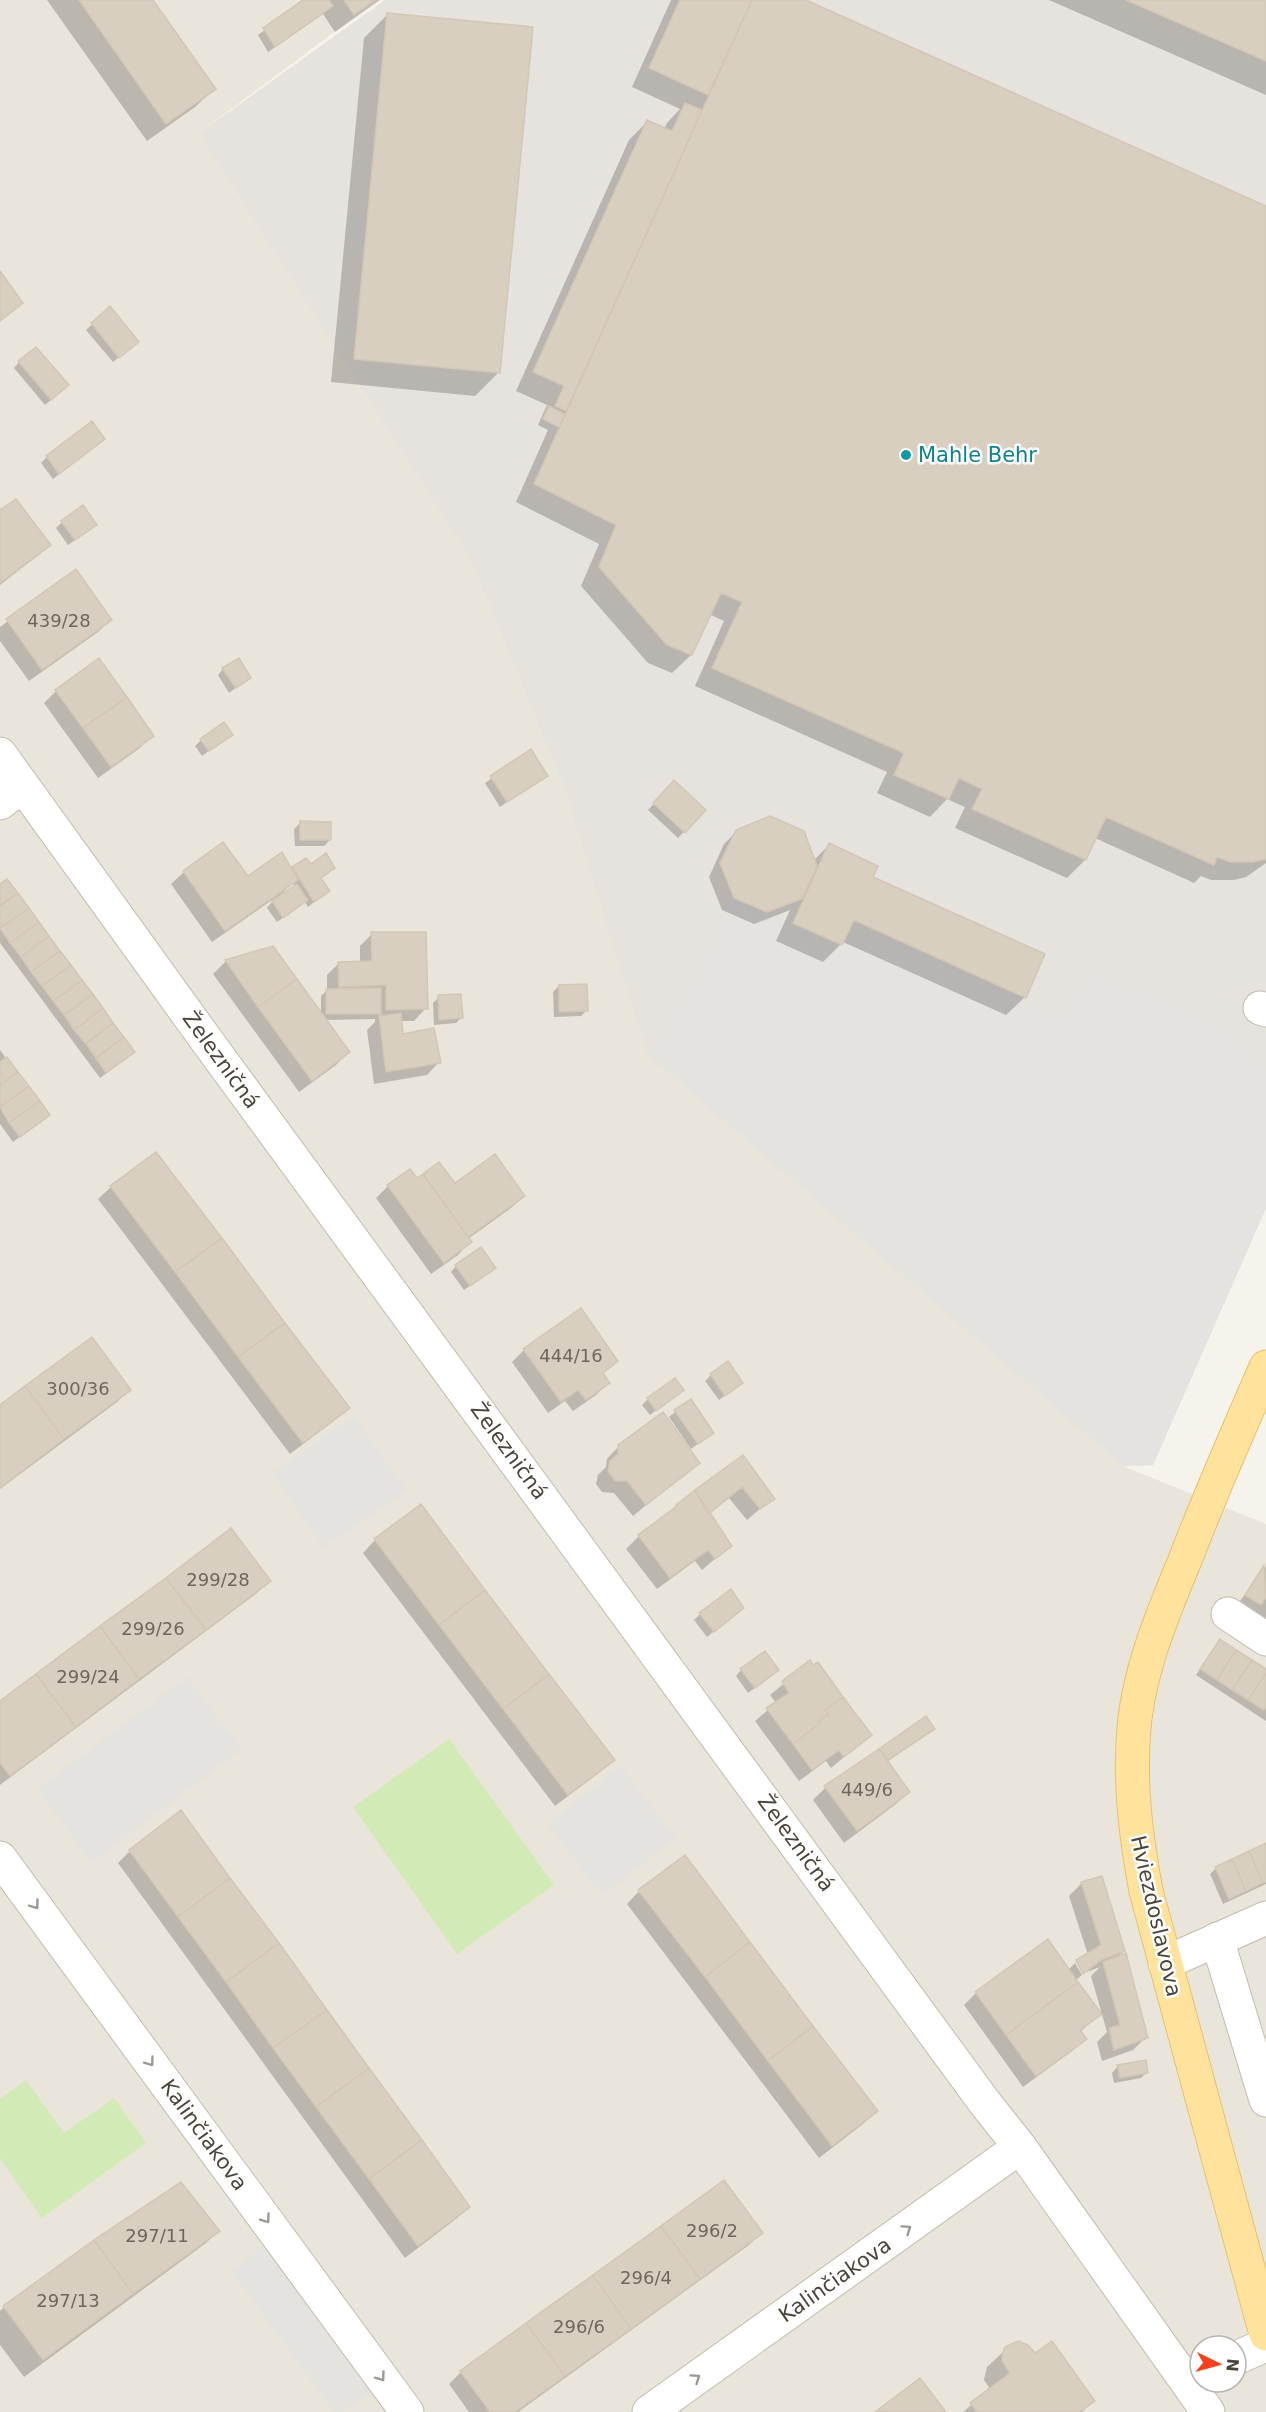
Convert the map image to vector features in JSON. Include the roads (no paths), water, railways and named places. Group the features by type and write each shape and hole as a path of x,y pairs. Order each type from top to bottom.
{"main road":[{"name":"Hviezdoslavova","path":"1266,1367 1217,1478 1164,1610 1146,1666 1134,1727 1132,1787 1136,1838 1146,1891 1261,2294 1266,2334"}],"street":[{"name":"Železničná","path":"0,754 11,794 207,1041 978,2093 1020,2147"},
{"path":"1228,1614 1266,1639"},
{"name":"Kalinčiakova","path":"0,1858 407,2412"},
{"path":"1165,1963 1266,1918"},
{"path":"1217,1940 1266,2100"},
{"path":"1020,2147 1188,2370"},
{"name":"Kalinčiakova","path":"649,2412 1020,2147"},
{"path":"1248,2353 1266,2345"},
{"path":"1200,2394 1208,2412"}],"place":[{"name":"Mahle Behr","path":"906,455"}]}
